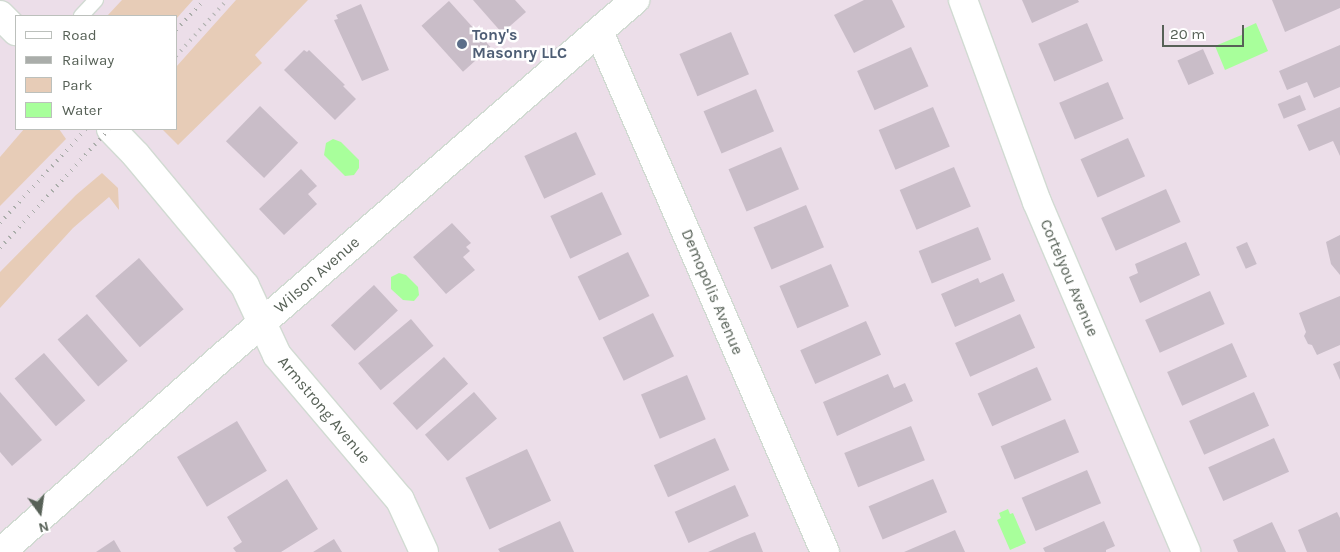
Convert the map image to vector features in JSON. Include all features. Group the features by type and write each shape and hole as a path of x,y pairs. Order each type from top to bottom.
{"street":[{"name":"Wilson Avenue","path":"1,552 262,322 635,0"},
{"name":"Cortelyou Avenue","path":"963,0 1037,202 1186,552"},
{"path":"0,15 15,30"},
{"name":"Demopolis Avenue","path":"599,32 825,552"},
{"name":"Armstrong Avenue","path":"112,130 136,155 245,286 277,355 400,500 424,552"}],"lane":[{"path":"82,15 96,0"}],"green space":[{"path":"122,0 193,0 178,17 178,15 108,15"},
{"path":"236,0 308,0 255,55 262,63 178,145 163,130 178,130 178,65"},
{"path":"23,130 60,130 66,139 0,206 0,157"},
{"path":"102,173 118,188 119,210 109,197 73,228 0,308 0,272 76,195"}],"water":[{"path":"1256,23 1268,51 1225,70 1215,46 1244,34 1243,29"},
{"path":"333,139 341,142 359,160 359,168 354,175 345,176 324,155 326,143"},
{"path":"399,273 406,275 418,287 419,295 414,301 403,300 391,289 391,277"},
{"path":"1008,509 1010,514 1013,513 1026,543 1010,550 997,520 1001,518 999,513"}],"building":[{"path":"473,0 515,0 526,12 502,33"},
{"path":"864,0 892,0 905,27 854,53 834,15"},
{"path":"1022,0 1078,0 1079,2 1032,23"},
{"path":"1272,0 1340,0 1340,8 1285,32"},
{"path":"449,1 490,47 463,72 422,26"},
{"path":"361,4 389,70 362,81 334,20 338,19 336,15"},
{"path":"1087,23 1103,61 1054,81 1038,44"},
{"path":"731,32 749,74 697,96 679,54"},
{"path":"1340,45 1340,87 1314,98 1307,82 1287,90 1279,71"},
{"path":"911,47 928,86 875,110 857,71"},
{"path":"1203,49 1214,74 1188,85 1177,60"},
{"path":"304,50 307,52 309,50 345,85 343,86 356,99 335,120 284,70"},
{"path":"1108,82 1124,119 1075,140 1059,103"},
{"path":"756,89 774,131 722,154 704,111"},
{"path":"1300,95 1306,110 1284,119 1278,104"},
{"path":"260,106 298,143 264,178 226,141"},
{"path":"933,107 950,147 895,170 879,130"},
{"path":"1340,107 1340,156 1333,141 1309,151 1297,125"},
{"path":"576,132 596,175 544,199 524,156"},
{"path":"1128,138 1145,176 1098,198 1080,159"},
{"path":"781,147 799,189 747,212 729,169"},
{"path":"954,167 971,207 916,230 900,190"},
{"path":"301,169 317,186 308,194 317,204 284,235 259,209"},
{"path":"1166,189 1181,222 1116,251 1101,218"},
{"path":"602,192 622,235 570,259 550,216"},
{"path":"806,205 824,247 772,270 754,227"},
{"path":"452,223 471,243 466,247 470,251 463,257 475,270 446,294 413,257"},
{"path":"978,227 991,259 932,283 919,251"},
{"path":"1340,235 1340,275 1331,264 1326,242"},
{"path":"1186,242 1200,275 1140,303 1129,277 1138,273 1135,264"},
{"path":"1247,242 1257,264 1246,269 1236,247"},
{"path":"628,252 649,296 599,321 578,277"},
{"path":"139,258 184,309 140,347 95,296"},
{"path":"831,264 849,306 797,328 779,286"},
{"path":"1003,273 1015,301 955,327 941,294 978,278 980,283"},
{"path":"374,285 398,311 355,351 331,325"},
{"path":"1210,291 1225,324 1160,353 1145,320"},
{"path":"1340,296 1340,345 1317,355 1312,345 1308,344 1304,336 1306,332 1299,313"},
{"path":"653,313 674,356 624,381 603,338"},
{"path":"87,314 128,361 98,386 58,340"},
{"path":"1020,314 1035,348 970,377 955,343"},
{"path":"411,319 433,346 381,390 358,363"},
{"path":"866,321 881,355 815,384 800,350"},
{"path":"1232,343 1247,377 1182,406 1167,372"},
{"path":"44,353 85,401 56,426 15,379"},
{"path":"444,357 468,384 417,430 393,403"},
{"path":"1340,361 1340,380 1333,364"},
{"path":"1037,367 1052,400 992,426 978,393"},
{"path":"888,374 894,388 905,383 913,401 837,436 823,402"},
{"path":"687,375 706,419 660,439 641,395"},
{"path":"0,392 42,440 12,466 0,452"},
{"path":"474,392 497,418 448,461 425,435"},
{"path":"1254,392 1269,426 1204,455 1189,421"},
{"path":"1065,419 1079,452 1015,479 1001,446"},
{"path":"237,421 267,471 207,507 177,457"},
{"path":"911,426 925,460 858,487 844,453"},
{"path":"715,438 729,470 668,497 654,465"},
{"path":"1274,438 1289,472 1223,501 1208,467"},
{"path":"527,449 551,501 489,529 465,478"},
{"path":"1087,470 1101,503 1036,531 1022,498"},
{"path":"287,479 318,529 281,552 236,552 233,548 242,542 227,517"},
{"path":"933,479 947,512 883,539 869,506"},
{"path":"735,485 749,516 689,543 675,512"},
{"path":"1337,512 1340,518 1340,552 1307,552 1298,530"},
{"path":"560,521 574,552 500,552 498,549"},
{"path":"1104,521 1115,546 1106,550 1106,552 1045,552 1043,548"},
{"path":"1272,522 1286,552 1238,552 1233,540"},
{"path":"955,530 965,552 904,552"},
{"path":"755,532 763,552 708,552 742,537"},
{"path":"334,539 342,552 313,552"},
{"path":"114,540 121,552 96,552"}],"railway":[{"path":"178,28 204,0"},
{"path":"178,54 227,0"},
{"path":"0,223 85,130"},
{"path":"0,248 108,130"}],"place":[{"name":"Tony's Masonry LLC","path":"462,44"}]}
